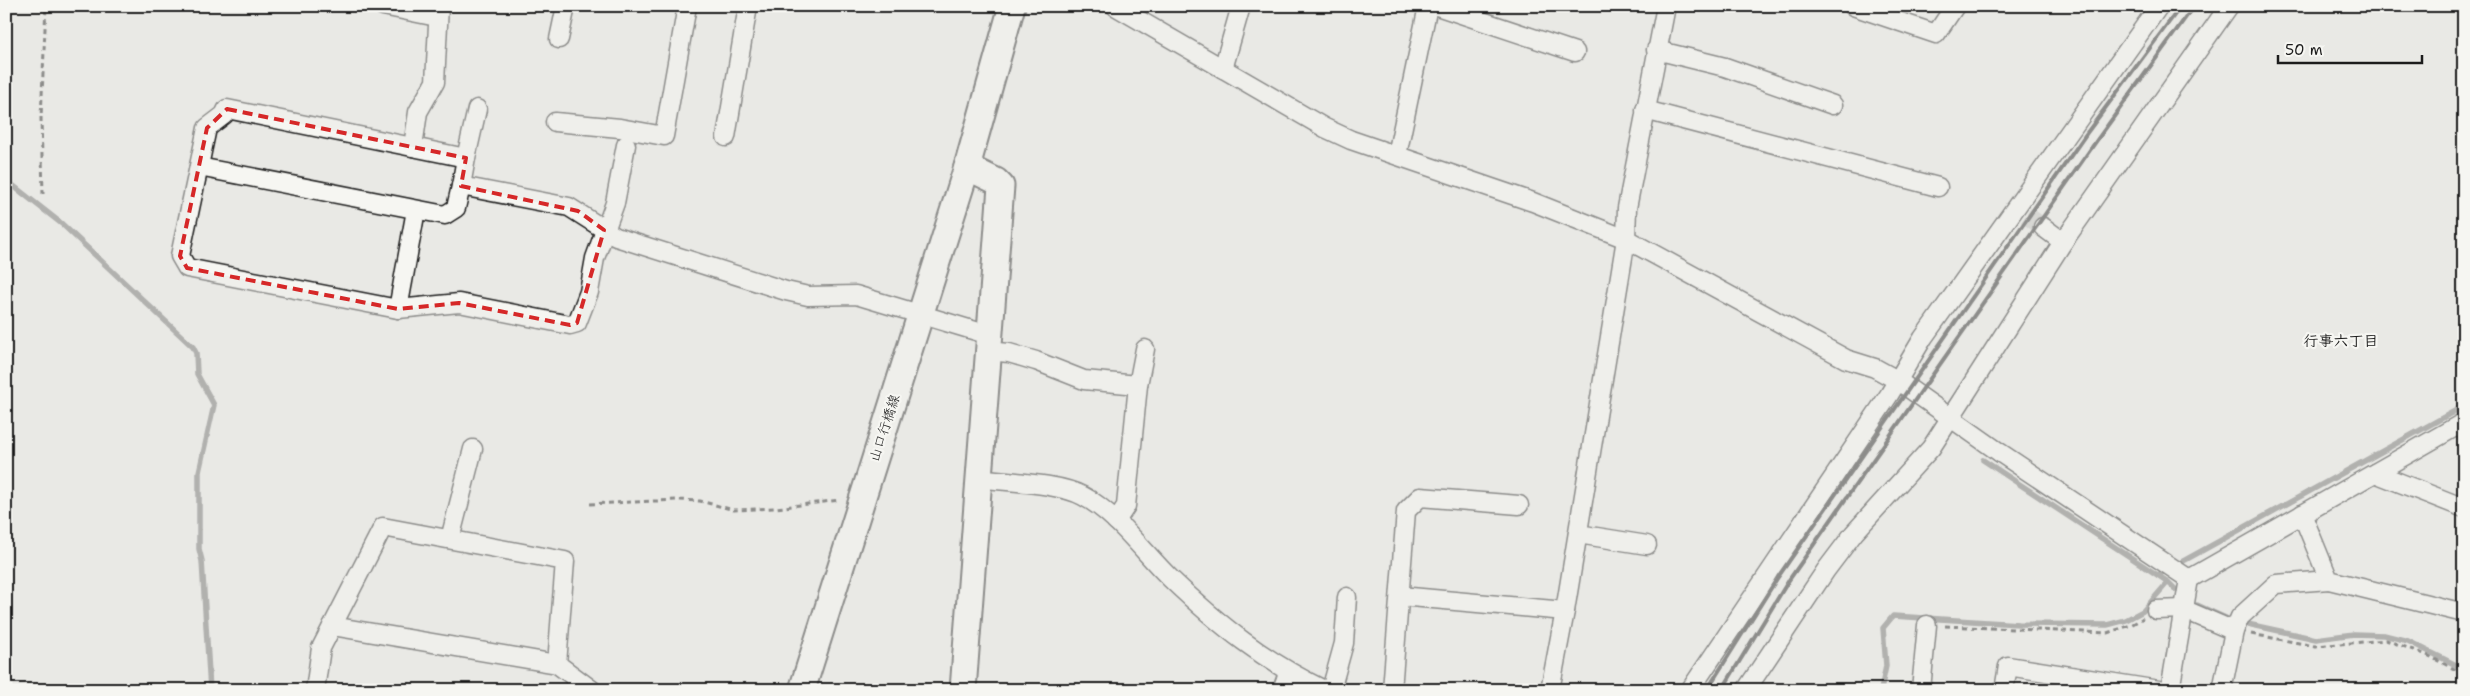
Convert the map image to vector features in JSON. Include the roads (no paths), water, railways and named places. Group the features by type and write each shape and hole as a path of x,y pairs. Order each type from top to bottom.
{"main road":[{"name":"山口行橋線","path":"802,690 967,167 1012,6"},
{"path":"963,690 1001,186 996,181 967,167"}],"street":[{"path":"383,6 438,12 438,64 435,82 418,112 413,147"},
{"path":"559,38 566,6"},
{"path":"555,122 620,128 664,136 687,6"},
{"path":"726,137 748,6"},
{"path":"1115,6 1132,11 1223,69 1325,128 1397,156 1533,202 1626,239 1846,359 1875,368 1897,380 1999,452 2189,579"},
{"path":"1223,69 1240,6"},
{"path":"1397,156 1428,6"},
{"path":"1437,6 1575,52"},
{"path":"1550,690 1578,534 1626,239 1627,208 1666,6"},
{"path":"1853,6 1936,34 1955,6"},
{"path":"1690,690 1897,380 1923,338 2020,211 2159,6"},
{"path":"1746,690 1826,570 1854,533 1931,448 2064,242 2228,6"},
{"path":"1656,50 1725,67 1833,105"},
{"path":"466,158 227,109 224,115 207,128 180,256 188,268 398,309 460,302 570,325 577,323 582,314 595,258 615,203 626,145"},
{"path":"199,167 416,210 445,214 456,208 477,109"},
{"path":"1645,110 1938,187"},
{"path":"461,186 569,207 616,237 798,295 856,295 921,314 1009,353 1036,361 1084,380 1138,385"},
{"path":"398,309 416,210"},
{"path":"2044,227 2064,242"},
{"path":"1116,521 1126,506 1138,385 1145,349"},
{"path":"2170,690 2189,579 2464,422"},
{"path":"450,539 473,449"},
{"path":"2375,473 2464,508"},
{"path":"979,478 1070,491 1095,503 1116,521 1172,580 1224,627 1256,653 1288,673 1324,690"},
{"path":"1392,690 1406,511 1420,497 1519,505"},
{"path":"2302,514 2329,580"},
{"path":"315,690 321,648 382,527 565,561 557,664"},
{"path":"1578,534 1647,545"},
{"path":"2222,690 2234,631 2240,617 2276,584 2329,580 2464,613"},
{"path":"1400,596 1565,611"},
{"path":"1332,690 1344,642 1347,597"},
{"path":"2156,610 2183,610 2234,631"},
{"path":"1921,690 1927,625"},
{"path":"332,626 557,664 592,690"},
{"path":"2004,690 2008,666 2159,690"},
{"path":"1282,690 1288,673"}],"waterway":[{"path":"6,180 62,224 193,347 196,353 197,374 214,405 199,472 199,549 202,561 210,690"},
{"path":"2158,575 2464,406"},
{"path":"1983,460 2168,582"},
{"path":"1881,690 1886,666 1883,628 1893,616 2019,624 2107,625 2126,620 2143,611 2168,582 2175,589"},
{"path":"2197,605 2230,620"},
{"path":"2243,623 2316,639 2354,634 2384,635 2408,641 2464,669"}],"tunnel":[{"path":"2026,215 2043,227"}],"railway":[{"path":"1707,690 1778,577 2086,134 2181,6"},
{"path":"1722,690 1789,580 2097,140 2194,6"}],"district":[{"name":"行事六丁目","path":"2341,341"}]}
